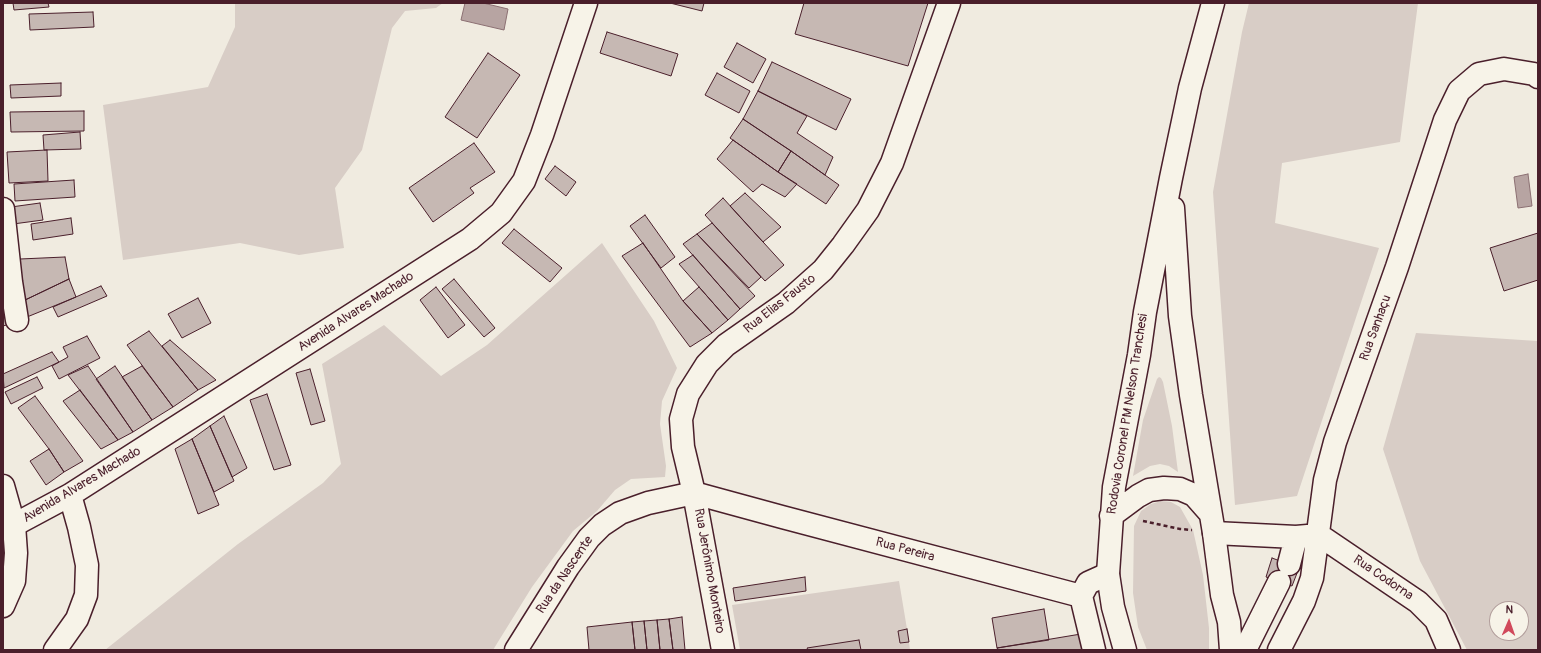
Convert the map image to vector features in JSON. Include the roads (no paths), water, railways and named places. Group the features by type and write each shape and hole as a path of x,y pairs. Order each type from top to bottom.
{"main road":[{"name":"Avenida Alvares Machado","path":"14,525 70,495 470,239 501,213 524,181 542,135 586,3"},
{"name":"Rua Elias Fausto","path":"694,493 683,447 682,418 688,394 707,364 726,345 786,302 823,270 868,210 892,163 949,3"},
{"name":"Rodovia Coronel PM Nelson Tranchesi","path":"1125,650 1113,607 1108,574 1114,487 1139,355 1145,312 1171,178 1190,88 1213,3"},
{"name":"Rua Sanhaçu","path":"1279,650 1304,601 1312,578 1319,535 1325,480 1335,442 1397,267 1445,120 1459,91 1480,74 1504,69 1534,74 1538,77"},
{"name":"Rodovia Coronel PM Nelson Tranchesi","path":"1171,178 1180,316 1209,512 1214,533 1222,595 1229,622 1231,650"},
{"path":"3,209 10,282 17,320"},
{"path":"3,486 14,525 16,553 14,581 3,606"},
{"path":"1111,516 1138,496 1149,490 1164,488 1180,489 1194,495 1209,512"},
{"name":"Rua Pereira","path":"694,493 1081,596"},
{"name":"Rua da Nascente","path":"516,650 568,567 589,538 602,525 620,513 648,502 694,493"},
{"name":"Rua Jerônimo Monteiro","path":"694,493 723,650"},
{"path":"55,650 77,619 86,595 87,565 79,526 70,495"},
{"path":"1214,533 1296,537 1319,535"},
{"name":"Rua Codorna","path":"1319,535 1418,602 1436,620 1449,650"},
{"path":"1245,650 1284,573 1296,537"},
{"path":"1094,650 1081,596 1088,583 1108,574"},
{"path":"1217,650 1222,595"}]}
